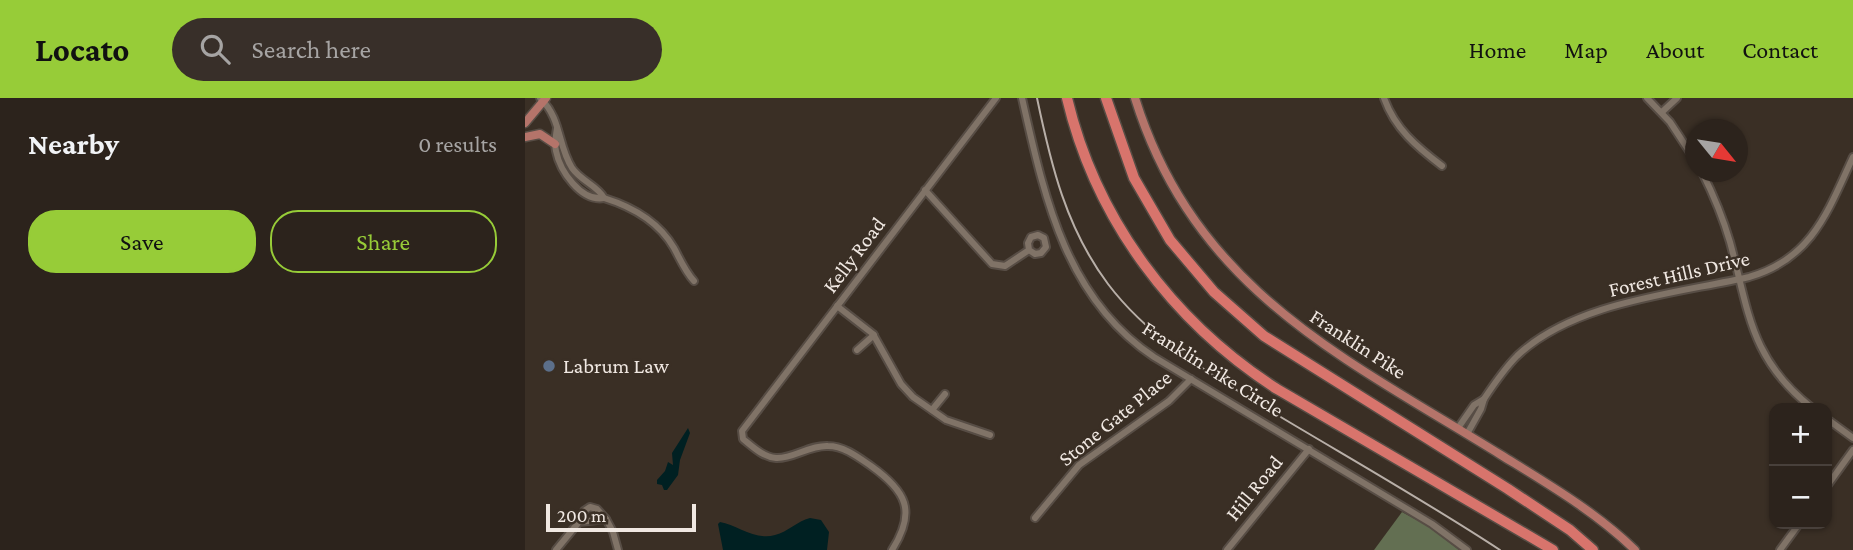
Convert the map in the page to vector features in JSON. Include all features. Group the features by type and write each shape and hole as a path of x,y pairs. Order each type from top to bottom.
{"highway":[{"path":"1067,98 1084,154 1114,220 1149,273 1198,327 1240,363 1277,389 1553,550"},
{"path":"1106,98 1134,178 1170,240 1214,292 1264,336 1508,489 1570,530 1593,550"}],"main road":[{"name":"Franklin Pike","path":"1135,98 1159,159 1183,205 1208,240 1244,281 1280,314 1315,339 1574,500 1635,550"},
{"path":"525,123 543,99"},
{"path":"525,137 540,134 555,144"}],"street":[{"name":"Kelly Road","path":"892,550 905,527 905,508 902,495 888,479 854,454 836,447 813,447 782,457 772,457 756,449 743,439 742,435 755,412 996,98"},
{"name":"Franklin Pike Circle","path":"1022,98 1045,195 1060,238 1077,272 1103,309 1129,338 1191,379 1432,523 1467,550"},
{"path":"1384,98 1404,134 1442,166"},
{"path":"1647,98 1662,112 1685,144"},
{"path":"1662,112 1677,98"},
{"path":"543,99 552,111 574,171 601,192 604,198"},
{"path":"557,127 555,144 561,165 572,181 588,195 632,209 654,224 668,238 694,281"},
{"name":"Forest Hills Drive","path":"1463,431 1475,405 1484,399 1517,356 1573,319 1620,305 1760,274 1777,266 1809,240 1825,217 1853,156"},
{"path":"1706,182 1724,225 1750,323 1768,359 1788,386 1807,403"},
{"path":"925,190 992,264 1005,265 1029,250"},
{"path":"837,306 874,335 904,388 953,423 990,435"},
{"path":"857,351 874,335"},
{"name":"Stone Gate Place","path":"1035,517 1083,462 1169,401 1191,379"},
{"path":"932,410 945,394"},
{"path":"1832,423 1853,438"},
{"name":"Hill Road","path":"1227,550 1309,449"},
{"path":"1832,479 1853,450"},
{"path":"556,550 579,522 584,511 590,507 611,526 618,550"},
{"path":"579,522 606,519"},
{"path":"1780,550 1795,529"}],"green space":[{"path":"1402,512 1428,526 1459,550 1374,550"}],"water":[{"path":"688,428 690,433 680,460 678,475 667,490 664,490 662,485 657,484 657,480 665,471 668,462 673,465 672,453"},
{"path":"810,518 821,520 829,532 827,550 723,550 718,524 720,522 768,536 780,534"}],"railway":[{"path":"1037,98 1062,195 1081,241 1108,284 1144,323 1185,356 1229,385 1500,550"}],"place":[{"name":"Labrum Law","path":"549,366"}]}
